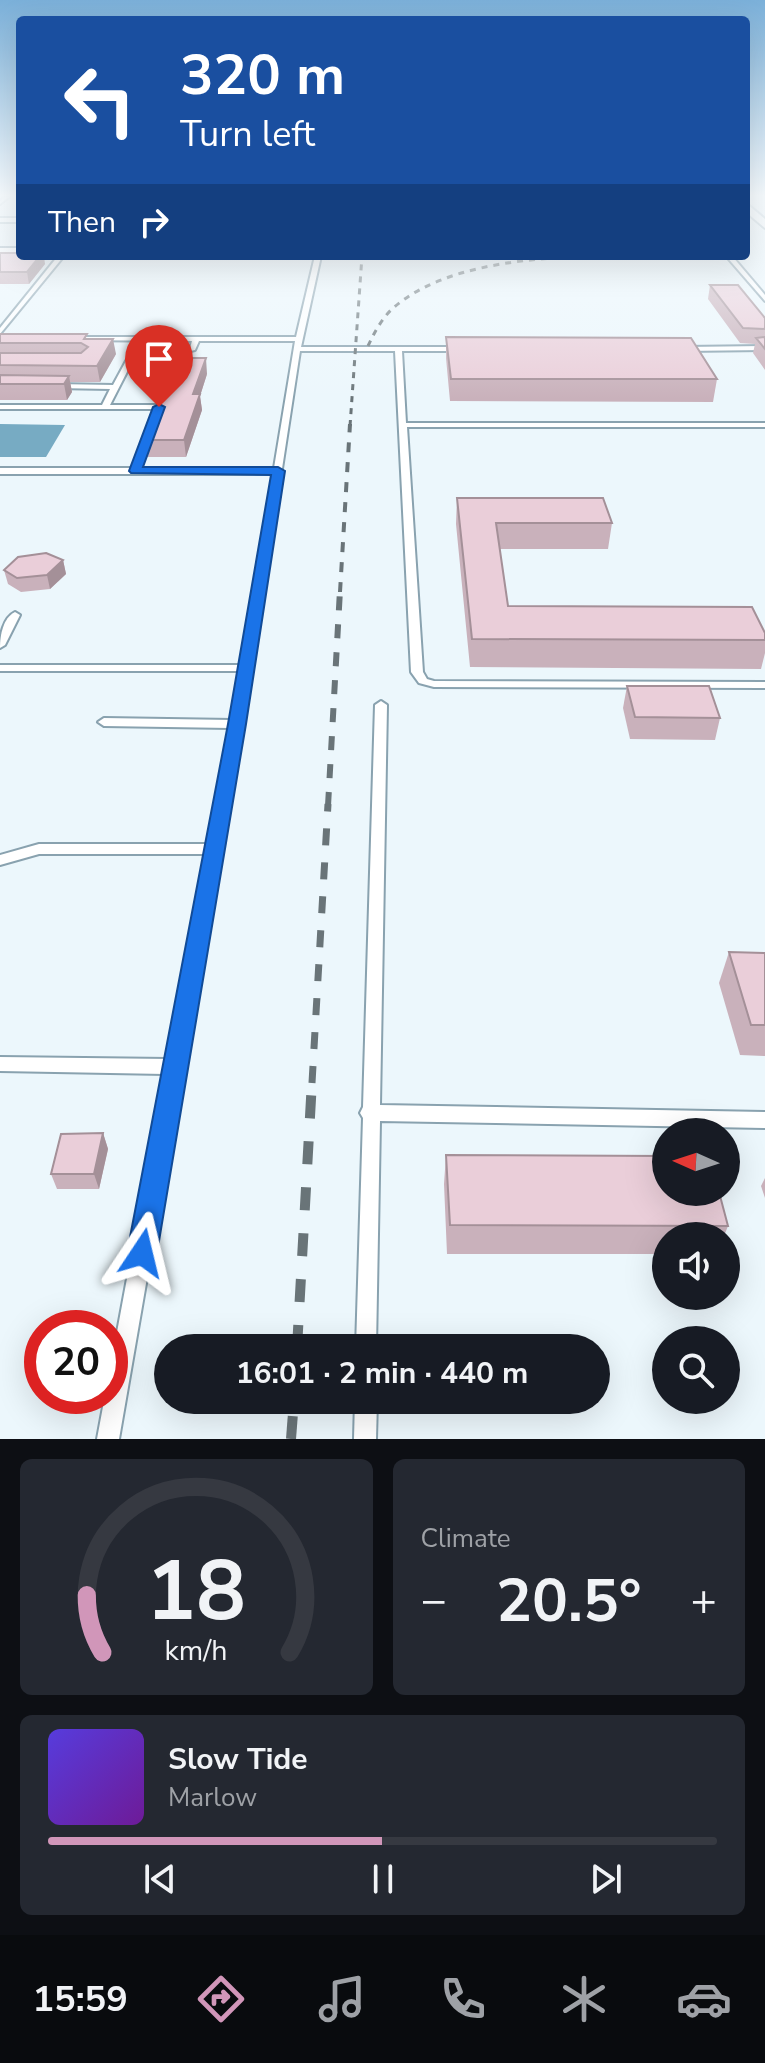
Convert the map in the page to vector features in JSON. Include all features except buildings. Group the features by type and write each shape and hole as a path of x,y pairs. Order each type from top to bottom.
{"lane":[{"path":"0,332 54,264"},
{"path":"108,1439 237,724 298,344 316,264"},
{"path":"736,264 765,299"},
{"path":"60,339 196,339 398,349 478,349"},
{"path":"105,407 128,362 193,349 196,339"},
{"path":"669,349 765,348"},
{"path":"398,349 417,672 423,681 434,684 765,685"},
{"path":"43,386 115,387"},
{"path":"0,407 159,407 135,471"},
{"path":"404,425 765,425"},
{"path":"0,471 278,471"},
{"path":"0,645 15,615"},
{"path":"0,668 246,668"},
{"path":"366,1334 381,705"},
{"path":"104,722 237,724"},
{"path":"0,860 39,849 214,849"},
{"path":"0,1064 175,1067"},
{"path":"369,1113 765,1120"},
{"path":"365,1439 366,1414"}],"water":[{"path":"0,424 65,425 46,457 0,457"}],"railway":[{"path":"350,426 361,264"},
{"path":"368,346 391,310 421,289 458,274 498,264"},
{"path":"340,592 350,424"},
{"path":"328,806 340,590"},
{"path":"312,1083 328,804"},
{"path":"298,1334 312,1081"},
{"path":"291,1439 293,1414"}],"route":[{"path":"142,1253 237,724 278,471 135,471 159,407"}]}
